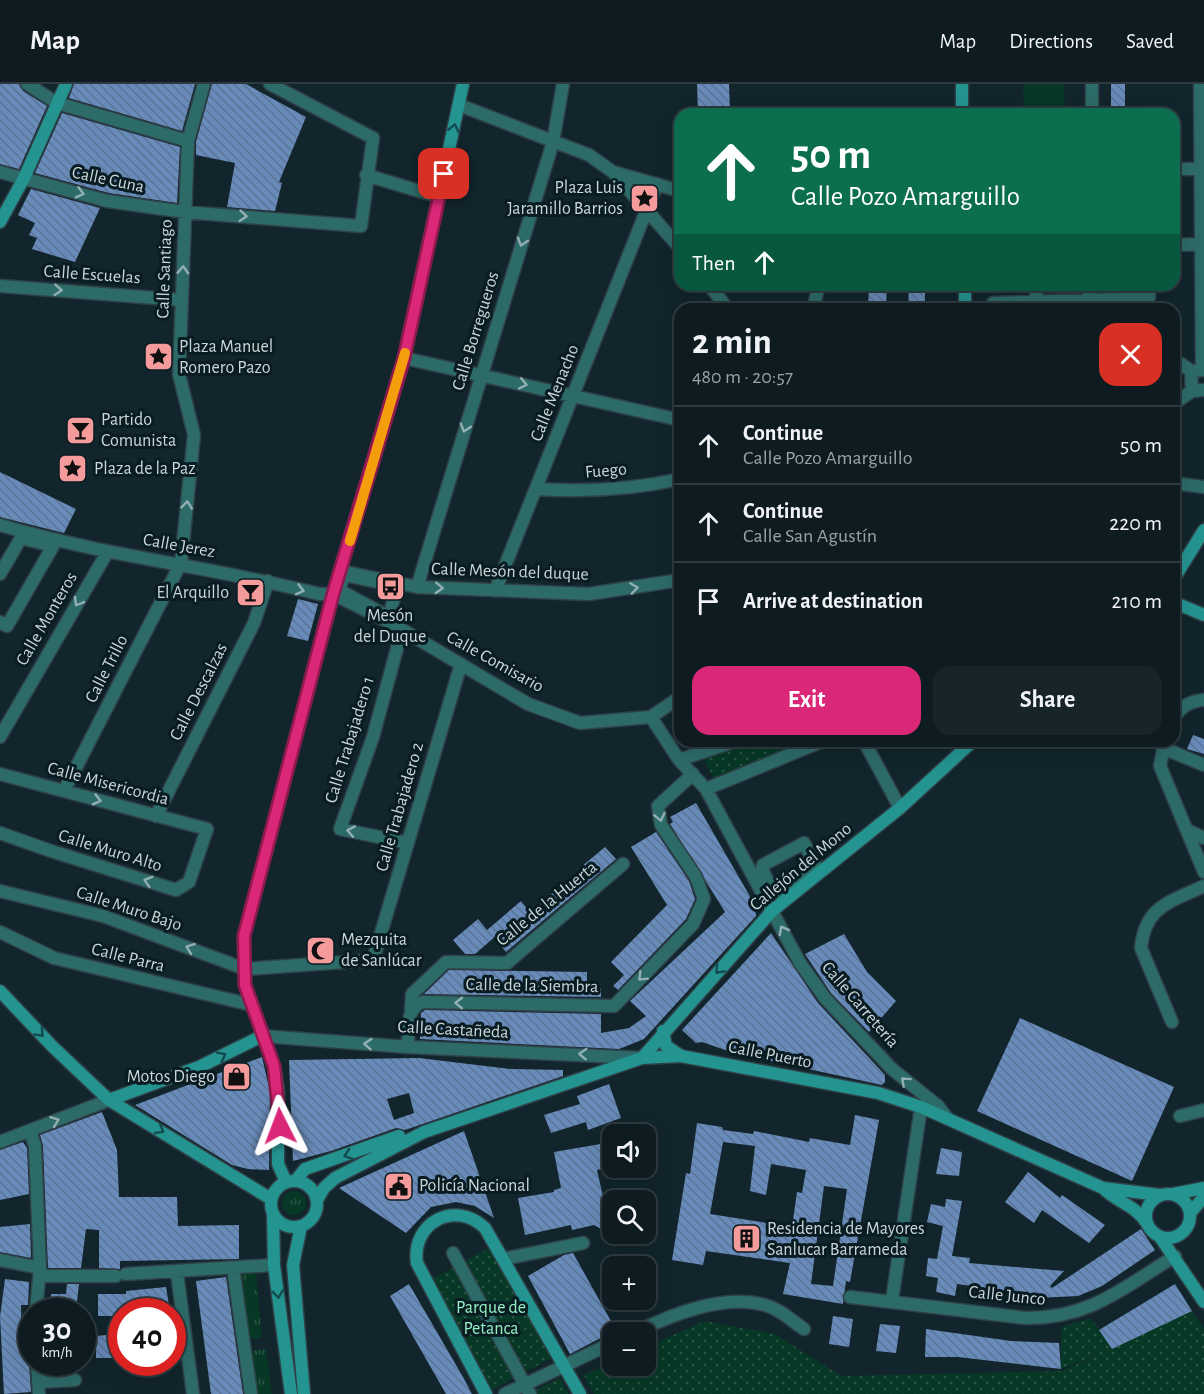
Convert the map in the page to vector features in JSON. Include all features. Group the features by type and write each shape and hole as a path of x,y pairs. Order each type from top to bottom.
{"street":[{"path":"27,84 57,102 188,141"},
{"path":"0,222 24,178 66,84"},
{"name":"Calle Santiago","path":"181,563 194,435 179,374 188,141 204,84"},
{"path":"270,84 373,138 366,175 439,198"},
{"path":"291,1181 278,1164 280,1126 278,1091 274,1066 245,985 244,936 341,571 404,358 463,84"},
{"name":"Calle Borregueros","path":"417,587 553,142 563,84"},
{"path":"962,84 963,108"},
{"path":"1092,84 1092,108"},
{"path":"1180,400 1198,390 1202,244 1200,84"},
{"path":"459,105 589,156 614,172 674,241"},
{"path":"1180,169 1202,169"},
{"name":"Calle Cuna","path":"0,172 107,201 185,212 361,226 366,175"},
{"path":"614,172 674,189"},
{"path":"648,209 657,184"},
{"name":"Calle Menacho","path":"495,591 648,209"},
{"path":"1180,245 1202,244"},
{"name":"Calle Escuelas","path":"0,286 182,300"},
{"path":"714,291 723,303"},
{"path":"1089,291 1089,300"},
{"path":"1118,303 1149,298 1149,291"},
{"path":"1063,303 1089,300 1106,303"},
{"path":"404,358 573,394 674,419"},
{"path":"1180,364 1199,370"},
{"name":"Fuego","path":"536,489 586,492 674,480"},
{"path":"1180,484 1204,487"},
{"name":"Calle Jerez","path":"0,525 108,551 181,563 319,594 336,592"},
{"path":"0,564 19,530"},
{"path":"0,574 21,538 53,546 7,626 0,622"},
{"path":"1180,570 1202,538"},
{"name":"Calle Monteros","path":"0,737 108,551"},
{"name":"Calle Trillo","path":"64,791 181,563"},
{"name":"Calle Mesón del duque","path":"341,571 417,587 589,594 674,581"},
{"path":"344,575 397,586 389,617 336,592 344,575"},
{"name":"Calle Descalzas","path":"156,816 254,623 268,581"},
{"name":"Calle Comisario","path":"336,592 528,704 580,723 651,717"},
{"path":"1180,605 1204,615"},
{"name":"Calle Trabajadero 1","path":"402,630 373,737 340,829 408,843"},
{"name":"Calle Trabajadero 2","path":"245,969 373,960 461,664"},
{"path":"1180,710 1191,701 1204,700"},
{"path":"651,717 674,701"},
{"name":"Calle Carretería","path":"651,717 679,760 706,789 749,864 800,963 825,998 892,1069 938,1106 948,1119"},
{"path":"679,760 718,747"},
{"path":"706,789 808,747"},
{"path":"867,747 900,808"},
{"name":"Callejón del Mono","path":"642,1058 663,1031 772,911 900,808 966,747"},
{"path":"1164,747 1160,766 1204,872"},
{"path":"1168,747 1204,765"},
{"name":"Calle Misericordia","path":"0,774 207,829"},
{"name":"Calle de la Siembra","path":"411,1011 415,1005 423,1002 614,1005 693,924 704,899 696,877 661,825 658,806 693,774"},
{"name":"Calle Muro Alto","path":"0,833 176,890 189,882 207,829"},
{"path":"1187,830 1204,838"},
{"path":"749,864 809,836 826,867"},
{"path":"804,843 815,864 777,893 772,891 762,869 763,865 804,843"},
{"name":"Calle de la Huerta","path":"411,1011 412,994 446,962 507,963 623,864"},
{"path":"1172,1022 1141,948 1142,937 1154,912 1204,886"},
{"name":"Calle Muro Bajo","path":"0,891 103,916 245,969"},
{"name":"Calle Parra","path":"0,932 54,958 252,1005"},
{"path":"0,991 52,1046 109,1100 271,1199"},
{"path":"408,1047 411,1011"},
{"path":"663,1031 666,1046 681,1056"},
{"path":"0,1142 199,1067 262,1036"},
{"name":"Calle Castañeda","path":"262,1036 408,1047 642,1058"},
{"name":"Calle Puerto","path":"317,1200 324,1188 335,1178 424,1132 642,1058 681,1056 878,1093 921,1107 1103,1188 1160,1195"},
{"path":"892,1300 921,1107"},
{"path":"1180,1116 1204,1110"},
{"path":"30,1131 34,1146 40,1272 37,1298"},
{"name":"Calle Puerto","path":"291,1181 305,1169 406,1134 424,1132"},
{"path":"291,1394 274,1265 271,1199 279,1186 291,1181 310,1186 317,1200 312,1218 302,1226 293,1265 304,1394"},
{"name":"Calle Puerto","path":"1103,1188 1109,1195 1138,1211 1146,1222"},
{"path":"1204,1188 1160,1195 1147,1207 1146,1222 1175,1256 1204,1302"},
{"path":"1173,1194 1185,1201 1190,1213 1188,1226 1179,1235 1175,1256"},
{"path":"1190,1213 1204,1197"},
{"path":"486,1394 420,1271 416,1249 421,1234 430,1223 444,1216 459,1214 473,1219 485,1228 580,1394"},
{"path":"273,1215 289,1226 302,1226"},
{"path":"1160,1237 1179,1235"},
{"path":"503,1259 583,1244"},
{"path":"453,1253 528,1389"},
{"name":"Calle Junco","path":"850,1297 892,1300 1025,1318 1052,1318 1097,1305 1175,1256"},
{"path":"0,1260 40,1272 121,1275 274,1265"},
{"path":"233,1268 251,1394"},
{"path":"177,1273 193,1394"},
{"path":"656,1323 698,1309 748,1303 766,1305 804,1329"},
{"path":"505,1394 528,1389 565,1366 602,1348"},
{"path":"39,1388 75,1380"}],"green space":[{"path":"1023,84 1064,84 1065,108 1024,108"},
{"path":"730,747 796,747 716,784 702,755"},
{"path":"294,1191 299,1192 305,1198 305,1208 299,1214 294,1215 289,1214 283,1208 282,1203 283,1198 289,1192"},
{"name":"Parque de Petanca","path":"491,1247 551,1358 492,1390 432,1279"},
{"path":"256,1273 262,1338 245,1339 239,1275"},
{"path":"1192,1311 1204,1329 1204,1394 594,1394 584,1375 602,1367 602,1376 656,1376 656,1343 704,1321 775,1334 841,1376 1062,1371 1095,1356 1061,1369 1061,1327 1091,1318 1112,1348"},
{"path":"266,1349 272,1394 254,1394 248,1351"},
{"path":"560,1378 569,1394 528,1394"}],"building":[{"path":"0,84 19,84 23,91 47,106 19,169 0,164"},
{"path":"74,84 195,84 182,131 69,98"},
{"path":"212,84 246,84 306,117 279,182 282,183 275,211 227,207 235,163 196,155 196,142"},
{"path":"697,84 729,84 730,108 698,108"},
{"path":"1111,84 1125,84 1125,108 1111,108"},
{"path":"62,113 180,147 177,203 109,193 35,173"},
{"path":"31,189 100,208 75,262 32,249 37,238 29,235 35,223 18,215"},
{"path":"869,291 887,291 886,303 868,303"},
{"path":"909,291 925,291 925,303 908,303"},
{"path":"0,472 76,509 64,533 0,517"},
{"path":"298,599 318,604 308,641 287,636"},
{"path":"1193,735 1204,739 1204,754 1187,749"},
{"path":"696,803 755,905 756,916 644,1039 619,1049 420,1039 421,1013 425,1010 601,1014 601,1033 629,1028 646,1016 630,1001 725,912 670,824 673,822 670,817"},
{"path":"656,832 689,881 695,899 686,919 618,990 613,986 624,975 611,962 667,905 631,847"},
{"path":"605,847 616,859 506,952 497,941 497,935 475,954 465,954 453,940 478,919 487,930 521,901 530,912 565,883 568,886 585,871 581,867"},
{"path":"771,933 818,1003 885,1075 885,1082 882,1085 734,1053 702,1042 696,1043 682,1030"},
{"path":"844,934 867,972 896,1001 869,1032 831,993 805,954"},
{"path":"449,970 587,972 587,989 601,989 601,997 424,994"},
{"path":"1020,1018 1174,1087 1132,1181 977,1111"},
{"path":"262,1057 270,1092 269,1170 248,1169 232,1165 135,1105"},
{"path":"419,1058 511,1069 563,1070 563,1076 405,1130 396,1128 331,1151 293,1161 289,1060","holes":["409,1093 414,1113 394,1120 387,1099"]},
{"path":"609,1084 621,1118 588,1130 586,1122 551,1133 544,1115 580,1104 577,1096"},
{"path":"102,1112 117,1150 119,1197 177,1197 178,1226 239,1225 239,1259 120,1261 120,1269 99,1268 99,1230 86,1229 81,1268 48,1268 43,1146 40,1135"},
{"path":"855,1115 879,1120 850,1282 846,1281 843,1304 783,1294 790,1263 706,1251 703,1265 672,1260 686,1173 690,1174 697,1123 722,1127 723,1130 753,1134 754,1131 809,1142 810,1138 850,1145","holes":["723,1142 755,1146 750,1191 766,1195 771,1164 806,1170 802,1193 797,1192 792,1227 710,1214","824,1186 847,1189 833,1286 811,1284"]},
{"path":"464,1131 494,1218 475,1206 456,1202 431,1207 406,1233 339,1188"},
{"path":"23,1142 27,1148 29,1194 0,1200 0,1150"},
{"path":"602,1144 602,1169 597,1170 602,1192 602,1229 594,1225 572,1230 571,1225 525,1235 518,1198 554,1192 561,1188 554,1152"},
{"path":"941,1148 962,1152 959,1176 936,1174"},
{"path":"1028,1172 1060,1198 1062,1195 1105,1225 1089,1243 1042,1210 1034,1223 1005,1202"},
{"path":"946,1199 962,1201 952,1256 970,1258 969,1263 1064,1271 1050,1286 1052,1288 1141,1229 1155,1250 1102,1286 1078,1296 1036,1298 1040,1296 957,1284 955,1296 936,1292 938,1278 926,1276 928,1258 937,1259 943,1226 927,1222 931,1204 945,1207"},
{"path":"30,1224 31,1258 0,1252 0,1227"},
{"path":"573,1253 602,1305 602,1310 605,1310 612,1322 602,1322 602,1337 570,1354 528,1276 564,1255"},
{"path":"226,1277 243,1394 211,1394 196,1281"},
{"path":"5,1279 29,1282 28,1298 18,1298 18,1376 30,1376 31,1392 4,1394 0,1317"},
{"path":"67,1284 79,1284 77,1298 51,1298 51,1294 66,1294"},
{"path":"409,1284 472,1394 446,1394 390,1296"},
{"path":"1175,1284 1192,1311 1112,1349 1099,1330"},
{"path":"166,1287 168,1298 108,1298 108,1316 98,1316 98,1294 126,1294 126,1291"},
{"path":"833,1316 853,1319 849,1347 829,1344"},
{"path":"880,1324 900,1326 896,1353 876,1351"},
{"path":"926,1329 1011,1341 1059,1343 1061,1369 958,1357 925,1357"},
{"path":"108,1335 108,1358 96,1358 96,1336"}],"slow traffic":[{"path":"350,541 405,353"}],"place":[{"name":"Plaza Luis Jaramillo Barrios","path":"644,198"},
{"name":"Plaza Manuel Romero Pazo","path":"158,357"},
{"name":"Partido Comunista","path":"80,430"},
{"name":"Plaza de la Paz","path":"73,469"},
{"name":"Mesón del Duque","path":"390,587"},
{"name":"El Arquillo","path":"250,593"},
{"name":"Mezquita de Sanlúcar","path":"320,950"},
{"name":"Motos Diego","path":"236,1077"},
{"name":"Policía Nacional","path":"398,1186"},
{"name":"Residencia de Mayores Sanlucar Barrameda","path":"746,1239"}],"route":[{"path":"280,1126 274,1066 245,985 244,936 333,594 360,512 404,358 444,174"}]}
